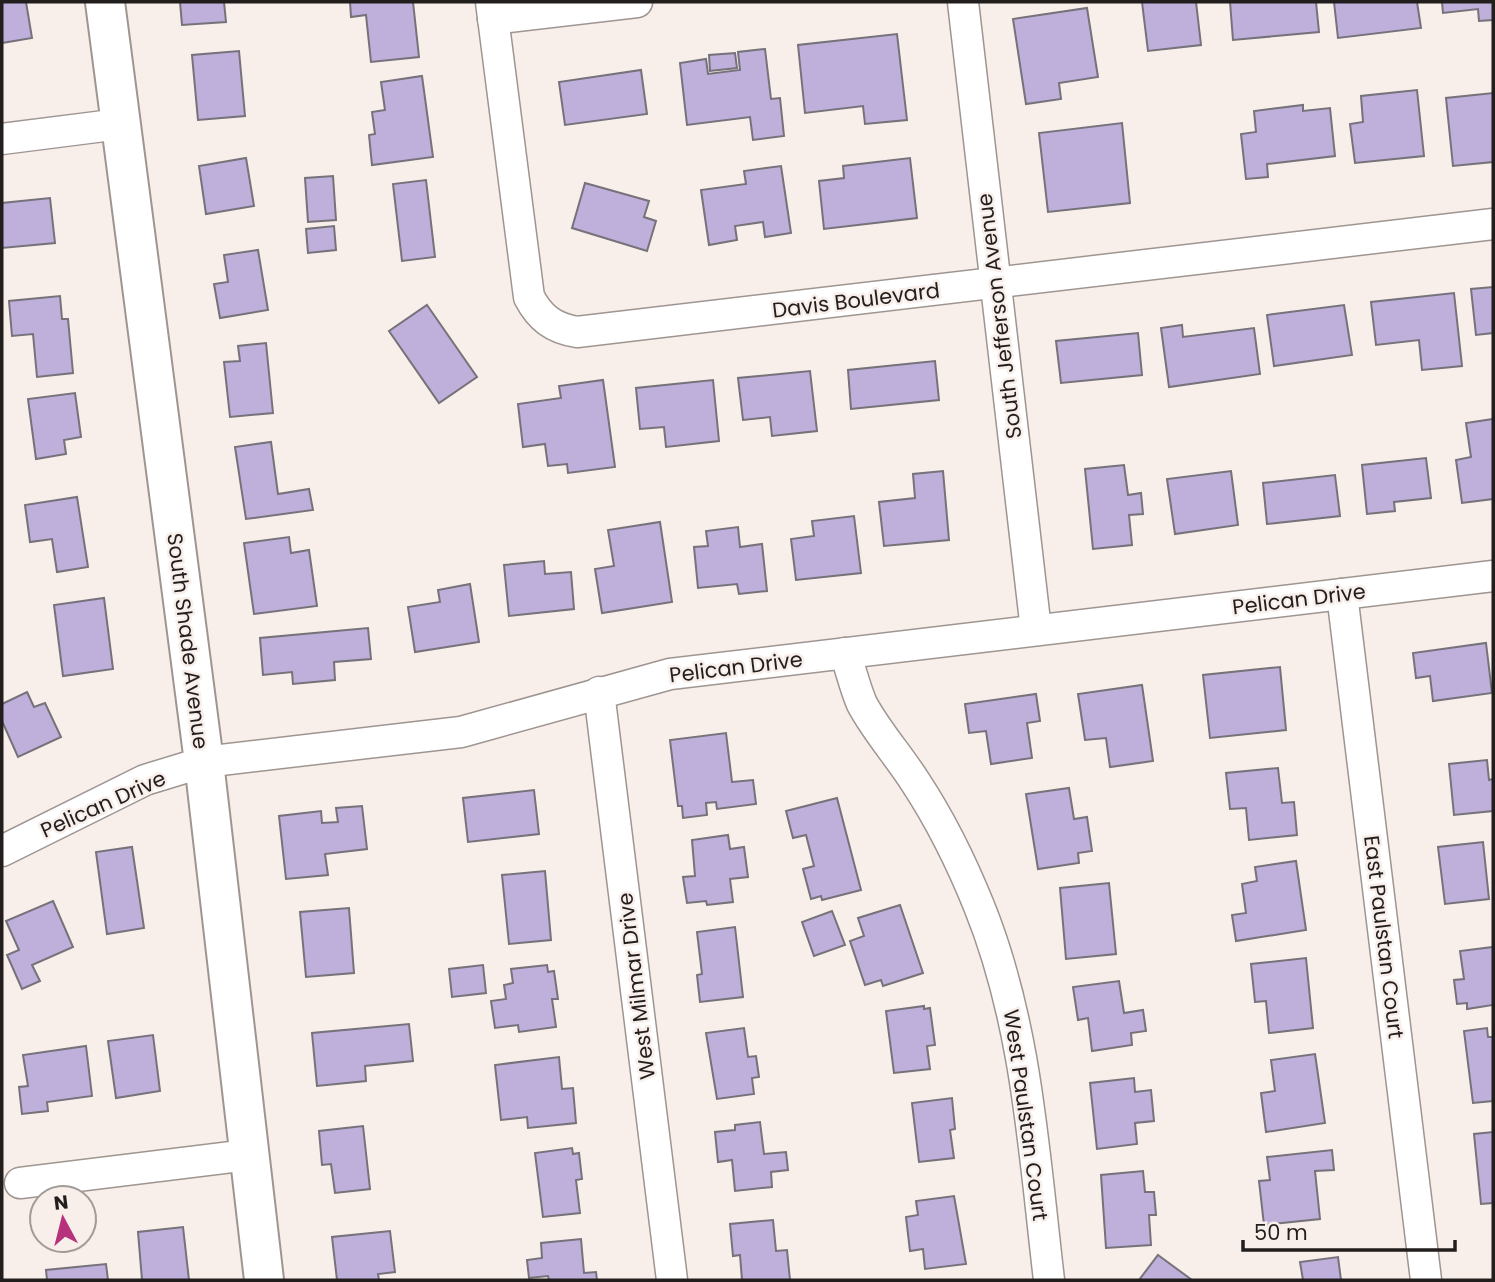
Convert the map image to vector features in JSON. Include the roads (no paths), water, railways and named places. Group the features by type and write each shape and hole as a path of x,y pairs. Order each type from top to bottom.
{"street":[{"name":"South Shade Avenue","path":"105,2 204,762 264,1280"},
{"path":"492,10 637,2"},
{"name":"South Jefferson Avenue","path":"963,2 1036,630"},
{"name":"Davis Boulevard","path":"492,10 529,297 543,319 562,329 591,331 1493,223"},
{"path":"2,139 120,124"},
{"name":"Pelican Drive","path":"2,851 145,780 204,762 461,732 670,674 1493,576"},
{"name":"East Paulstan Court","path":"1342,594 1426,1280"},
{"name":"West Paulstan Court","path":"845,653 862,702 879,732 916,783 949,841 979,905 1001,968 1025,1076 1049,1280"},
{"name":"West Milmar Drive","path":"599,692 672,1280"},
{"path":"20,1183 248,1155"}]}
